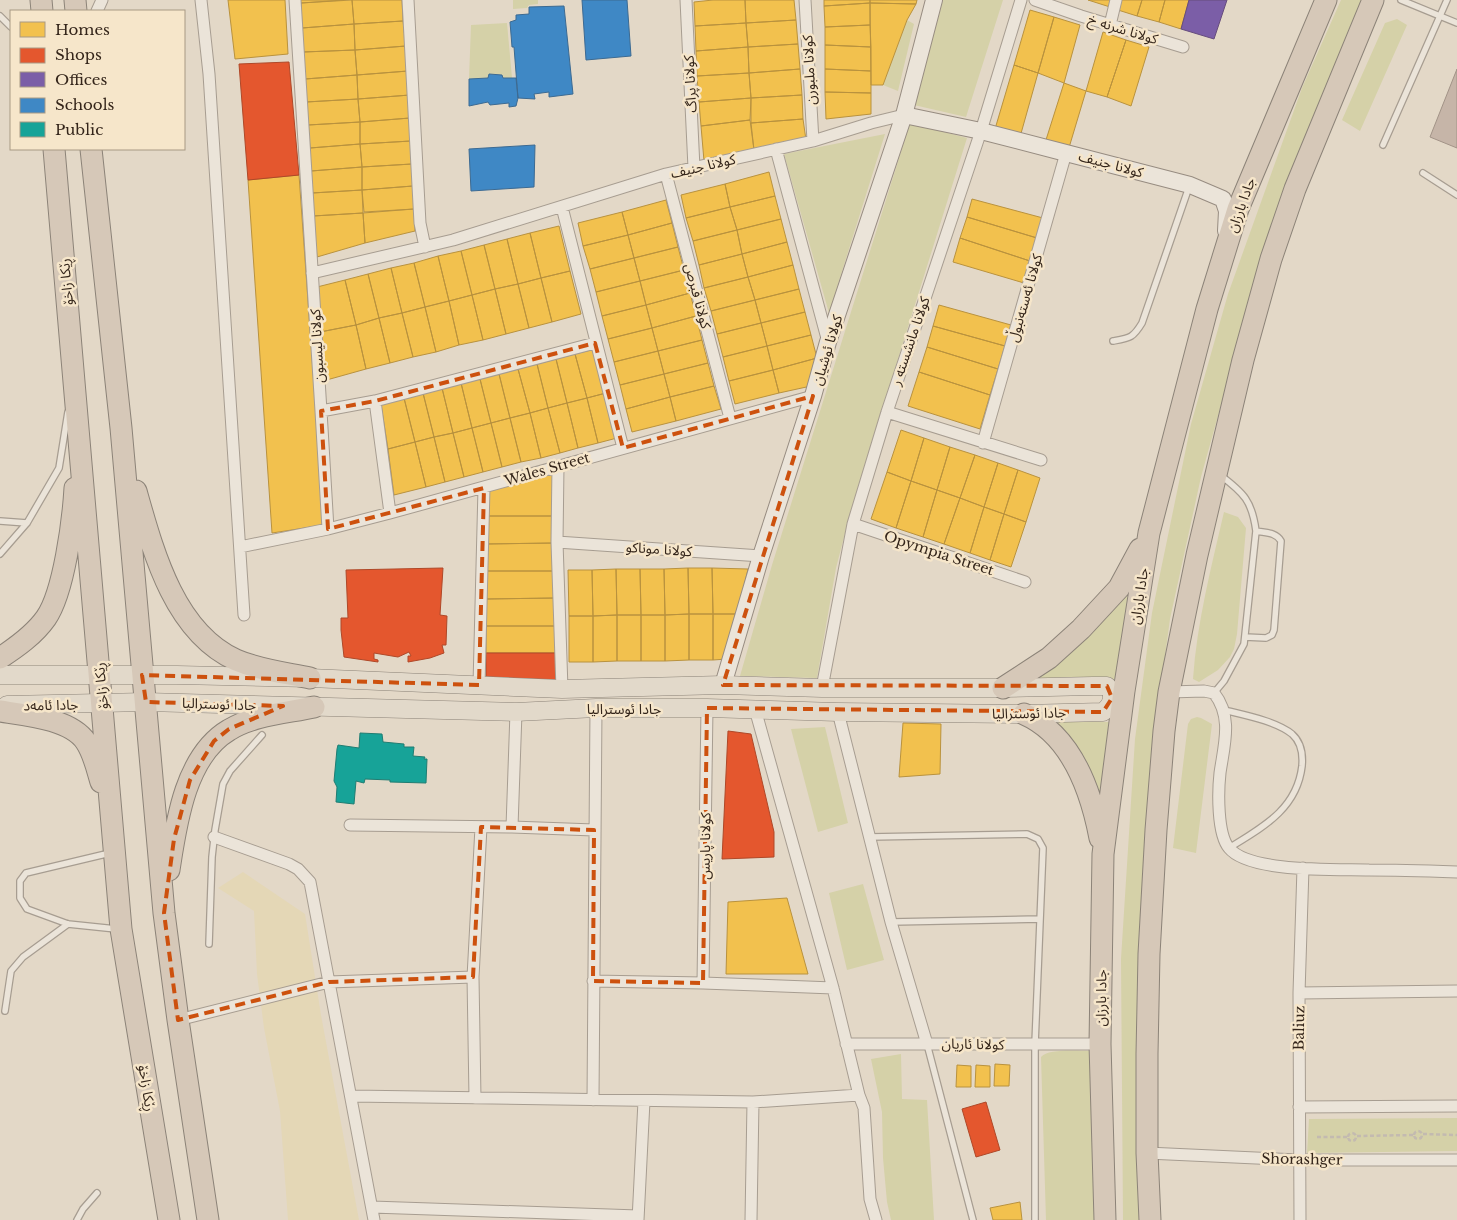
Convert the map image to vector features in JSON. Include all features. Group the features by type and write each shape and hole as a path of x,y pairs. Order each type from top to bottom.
{"highway":[{"name":"جادا بارزان","path":"1105,1220 1100,1044 1103,854 1124,691 1149,533 1214,287 1238,209 1326,0"},
{"path":"1150,1220 1147,1154 1149,954 1164,731 1170,692 1197,555 1243,360 1271,259 1296,189 1373,0"},
{"name":"ڕێکا زاخۆ","path":"54,150 121,929 169,1220"},
{"path":"91,150 122,428 164,913 208,1220"},
{"path":"122,428 148,534 177,602 187,619 200,636 237,660 310,678"},
{"path":"0,658 18,647 33,633 46,617 56,597 62,576 74,496 79,430"},
{"path":"1004,688 1049,658 1081,630 1120,588 1149,533"},
{"path":"164,913 179,816 190,780 202,756 214,740 230,729 260,718 314,707"},
{"path":"0,711 44,719 75,730 86,742 95,763 103,787 112,827"},
{"path":"1024,714 1036,719 1058,739 1080,769 1093,808 1103,854"}],"main road":[{"name":"جادا ئوسترالیا","path":"100,674 310,678 562,689 723,685 822,688 1107,686 1112,694 1112,702 1103,712 1024,714 838,712 707,708 596,708 516,712 146,702 103,704"},
{"path":"0,675 100,674"},
{"name":"جادا ئامەد","path":"0,705 103,704"}],"street":[{"path":"201,0 209,74 244,615"},
{"name":"كولانا ليسبون","path":"295,0 328,529"},
{"path":"408,0 420,223 424,247"},
{"name":"كولانا پراگ","path":"686,0 694,168"},
{"name":"كولانا ملبورن","path":"805,0 813,140"},
{"name":"كولانا مانشسته ر","path":"822,688 853,524 886,412 981,131 1021,0"},
{"name":"كولانا شرنه خ","path":"1035,0 1182,47"},
{"path":"1110,25 1116,0"},
{"name":"كولانا ئوشيان","path":"723,685 828,342 904,115 930,5"},
{"name":"كولانا جنيف","path":"312,272 453,240 666,174 813,140 904,115 981,131 1066,152 1190,185 1223,199"},
{"path":"776,149 828,342"},
{"name":"كولانا ئەستەنبوڵ","path":"983,443 1066,152"},
{"path":"1214,287 1214,275 1227,224 1227,211 1223,199 1238,188 1256,166"},
{"name":"كولانا قبرص","path":"666,174 730,418"},
{"path":"562,207 623,448"},
{"path":"321,410 374,401 596,343"},
{"name":"Wales Street","path":"240,547 328,529 390,513 813,396"},
{"path":"374,401 390,513"},
{"path":"886,412 1041,460"},
{"path":"558,466 562,689"},
{"path":"479,686 484,488"},
{"name":"Opympia Street","path":"853,524 1025,582"},
{"name":"كولانا موناكو","path":"558,542 761,556"},
{"path":"1170,692 1204,691 1214,693 1224,710 1226,721 1220,778 1220,814 1223,834 1229,848 1241,856 1253,861 1303,868 1457,872"},
{"path":"593,1100 592,981 596,708"},
{"name":"كولانا پاریس","path":"703,983 707,708"},
{"path":"755,709 833,988 859,1095 864,1108 870,1220"},
{"path":"512,827 516,712"},
{"path":"838,712 891,922 927,1044"},
{"path":"350,825 594,830"},
{"path":"475,1098 473,977 481,827"},
{"path":"214,837 289,864 298,869 310,882 374,1220"},
{"path":"1299,993 1303,868"},
{"path":"178,1020 329,982 473,977"},
{"path":"592,981 833,988"},
{"name":"Baliuz","path":"1300,1220 1298,1160 1299,993 1457,991"},
{"name":"كولانا ئاريان","path":"846,1044 1100,1044"},
{"path":"351,1096 753,1102 859,1095"},
{"path":"372,1206 638,1218 644,1100"},
{"path":"751,1220 753,1102"},
{"path":"1299,1107 1457,1106"},
{"name":"Shorashger","path":"1147,1154 1298,1160 1457,1160"},
{"path":"870,1199 876,1220"}],"lane":[{"path":"1401,0 1457,23"},
{"path":"1384,145 1447,0"},
{"path":"0,16 10,26"},
{"path":"1424,173 1457,195"},
{"path":"1113,341 1129,338 1136,334 1142,323 1190,185"},
{"path":"0,554 27,523 59,468 74,376"},
{"path":"1214,693 1224,681 1238,657 1245,636 1256,531 1254,515 1246,498 1217,473"},
{"path":"0,521 27,523"},
{"path":"1245,636 1266,638 1272,635 1274,630 1281,540 1276,535 1256,531"},
{"path":"1224,710 1277,726 1293,735 1301,748 1302,760 1300,780 1288,804 1262,828 1229,848"},
{"path":"209,944 214,837 223,784 230,771 262,735"},
{"path":"869,837 1027,834 1038,839 1043,848 1035,1044 1035,1220"},
{"path":"115,852 26,873 20,881 20,898 27,909 68,924 121,929"},
{"path":"891,922 1040,919"},
{"path":"5,1011 11,972 23,957 68,924"},
{"path":"927,1044 973,1220"},
{"path":"77,1220 83,1209 97,1193"}],"path":[{"path":"1414,1135 1414,1132 1421,1131 1423,1134 1457,1135"},
{"path":"1348,1137 1348,1134 1355,1133 1357,1136 1414,1135 1418,1139 1423,1134"},
{"path":"1317,1137 1348,1137 1352,1141 1357,1136"}],"highlighted area":[{"path":"595,343 623,448 813,396 723,685 1107,686 1112,698 1103,712 707,708 703,983 593,981 594,830 481,827 473,977 329,982 178,1020 164,913 174,839 190,780 214,741 229,729 283,706 146,702 142,675 479,685 484,488 328,529 321,411 375,401"}],"shaded area":[{"path":"513,0 538,0 538,4 529,5 527,8 513,9"},
{"path":"943,0 1003,0 966,117 914,105"},
{"path":"1341,0 1363,0 1349,29 1269,232 1201,477 1170,619 1155,730 1143,1220 1123,1220 1121,959 1135,739 1152,613 1191,424 1228,294 1302,88"},
{"path":"1397,19 1407,25 1360,131 1342,120 1385,23"},
{"path":"907,20 914,24 898,91 883,85"},
{"path":"507,23 512,78 503,78 502,75 489,74 488,78 469,79 471,25"},
{"path":"910,123 967,138 851,510 836,568 817,678 740,676 772,565"},
{"path":"885,134 829,313 784,154"},
{"path":"1224,512 1238,517 1246,528 1237,634 1230,657 1218,670 1199,682 1193,679 1198,637 1205,595"},
{"path":"1131,572 1116,679 1023,681"},
{"path":"1197,717 1212,724 1196,853 1173,848 1188,724 1191,719"},
{"path":"1043,720 1109,722 1098,811"},
{"path":"825,727 848,823 818,832 791,729"},
{"path":"243,872 305,914 321,1015 359,1220 288,1220 280,1111 264,1028 257,974 254,911 218,888"},
{"path":"863,884 884,960 847,970 829,893"},
{"path":"1057,1051 1094,1051 1100,1220 1046,1220 1041,1057 1050,1052"},
{"path":"901,1054 902,1099 927,1100 934,1220 891,1220 887,1202 883,1158 882,1112 871,1059"},
{"path":"1457,1118 1457,1151 1307,1153 1309,1119"}],"building: Homes":[{"path":"228,0 285,0 288,54 235,59"},
{"path":"300,0 344,0 301,3"},
{"path":"352,0 354,24 302,28 301,3"},
{"path":"352,0 402,0 403,21 354,24"},
{"path":"745,0 746,23 695,26 694,2"},
{"path":"745,0 794,0 796,20 746,23"},
{"path":"824,0 870,0 870,3 824,6"},
{"path":"870,0 917,0 916,4 870,3"},
{"path":"1088,0 1112,0 1110,7"},
{"path":"1121,0 1142,0 1137,16 1118,10"},
{"path":"1142,0 1165,0 1159,22 1137,16"},
{"path":"1165,0 1189,0 1181,29 1159,22"},
{"path":"870,3 870,25 825,27 824,6"},
{"path":"870,3 916,4 907,20 883,85 871,85"},
{"path":"1030,10 1054,17 1038,73 1014,65"},
{"path":"1054,17 1080,25 1064,83 1038,73"},
{"path":"796,20 798,44 748,47 746,23"},
{"path":"403,21 406,46 355,50 354,24"},
{"path":"746,23 748,47 696,51 695,26"},
{"path":"354,24 355,50 303,52 302,28"},
{"path":"870,25 871,47 825,45 825,27"},
{"path":"1103,32 1126,40 1107,97 1086,91"},
{"path":"1126,40 1149,47 1131,106 1107,97"},
{"path":"798,44 800,69 749,73 748,47"},
{"path":"825,45 871,47 871,71 825,69"},
{"path":"406,46 408,71 357,75 355,50"},
{"path":"748,47 749,73 697,76 696,51"},
{"path":"355,50 357,75 305,79 303,52"},
{"path":"1014,65 1038,73 1020,137 995,129"},
{"path":"800,69 802,95 751,98 749,73"},
{"path":"825,69 871,71 871,93 825,92"},
{"path":"408,71 410,95 358,99 357,75"},
{"path":"749,73 751,98 699,102 697,76"},
{"path":"357,75 358,99 306,102 305,79"},
{"path":"1064,83 1086,91 1068,151 1045,143"},
{"path":"825,92 871,93 871,114 826,119"},
{"path":"410,95 410,118 360,122 358,99"},
{"path":"802,95 803,119 751,123 751,98"},
{"path":"751,98 750,120 701,126 699,102"},
{"path":"358,99 360,122 308,125 306,102"},
{"path":"410,118 411,141 360,144 360,122"},
{"path":"803,119 806,140 754,150 751,123"},
{"path":"750,120 754,150 704,161 701,126"},
{"path":"360,122 360,144 310,148 308,125"},
{"path":"411,141 412,164 362,167 360,144"},
{"path":"360,144 362,167 311,171 310,148"},
{"path":"412,164 413,186 362,190 362,167"},
{"path":"362,167 362,190 312,193 311,171"},
{"path":"769,172 775,196 730,207 725,184"},
{"path":"299,175 324,525 272,533 248,180"},
{"path":"725,184 730,207 686,218 681,195"},
{"path":"413,186 414,209 364,212 362,190"},
{"path":"362,190 363,213 313,216 312,193"},
{"path":"775,196 781,219 737,230 730,207"},
{"path":"972,199 1043,218 1037,238 967,217"},
{"path":"666,200 672,223 628,235 622,212"},
{"path":"730,207 737,230 693,241 686,218"},
{"path":"414,209 415,231 365,243 363,213"},
{"path":"622,212 628,235 583,246 578,223"},
{"path":"363,213 365,243 317,257 313,216"},
{"path":"967,217 1037,238 1030,261 960,238"},
{"path":"781,219 787,242 742,254 737,230"},
{"path":"672,223 678,247 634,258 628,235"},
{"path":"559,226 570,271 541,278 530,233"},
{"path":"737,230 742,254 699,265 693,241"},
{"path":"530,233 541,278 518,284 507,239"},
{"path":"628,235 634,258 590,269 583,246"},
{"path":"960,238 1030,261 1024,283 953,262"},
{"path":"507,239 518,284 495,289 484,245"},
{"path":"787,242 793,265 748,277 742,254"},
{"path":"484,245 495,289 472,295 461,251"},
{"path":"678,247 684,270 640,281 634,258"},
{"path":"461,251 472,295 449,301 438,256"},
{"path":"742,254 748,277 704,288 699,265"},
{"path":"438,256 449,301 425,307 414,263"},
{"path":"634,258 640,281 596,292 590,269"},
{"path":"414,263 425,307 402,313 391,268"},
{"path":"793,265 799,289 755,300 748,277"},
{"path":"391,268 402,313 379,318 368,274"},
{"path":"684,270 690,293 646,305 640,281"},
{"path":"570,271 581,314 552,322 541,278"},
{"path":"368,274 379,318 356,325 345,280"},
{"path":"748,277 755,300 711,311 704,288"},
{"path":"541,278 552,322 529,328 518,284"},
{"path":"345,280 356,325 320,332 317,287"},
{"path":"640,281 646,305 602,316 596,292"},
{"path":"518,284 529,328 506,334 495,289"},
{"path":"495,289 506,334 483,340 472,295"},
{"path":"799,289 805,312 761,323 755,300"},
{"path":"690,293 696,316 652,328 646,305"},
{"path":"472,295 483,340 459,345 449,301"},
{"path":"755,300 761,323 717,334 711,311"},
{"path":"449,301 459,345 436,352 425,307"},
{"path":"646,305 652,328 608,339 602,316"},
{"path":"939,305 1011,325 1005,346 933,326"},
{"path":"425,307 436,352 413,357 402,313"},
{"path":"805,312 811,335 767,346 761,323"},
{"path":"402,313 413,357 390,363 379,318"},
{"path":"696,316 702,340 658,351 652,328"},
{"path":"379,318 390,363 366,369 356,325"},
{"path":"761,323 767,346 723,357 717,334"},
{"path":"356,325 366,369 323,381 320,332"},
{"path":"933,326 1005,346 998,369 927,347"},
{"path":"652,328 658,351 614,362 608,339"},
{"path":"811,335 817,358 773,370 767,346"},
{"path":"702,340 708,363 664,374 658,351"},
{"path":"767,346 773,370 729,381 723,357"},
{"path":"927,347 998,369 990,395 919,372"},
{"path":"595,349 606,393 587,398 575,354"},
{"path":"658,351 664,374 620,385 614,362"},
{"path":"575,354 587,398 567,403 556,359"},
{"path":"817,358 811,386 779,393 773,370"},
{"path":"556,359 567,403 548,408 537,364"},
{"path":"708,363 714,386 670,397 664,374"},
{"path":"537,364 548,408 530,413 518,369"},
{"path":"518,369 530,413 510,418 499,374"},
{"path":"773,370 779,393 735,404 729,381"},
{"path":"919,372 990,395 980,429 908,406"},
{"path":"499,374 510,418 491,423 480,379"},
{"path":"664,374 670,397 626,409 620,385"},
{"path":"480,379 491,423 472,428 461,383"},
{"path":"461,383 472,428 453,433 442,388"},
{"path":"714,386 721,409 676,421 670,397"},
{"path":"442,388 453,433 434,437 423,393"},
{"path":"423,393 434,437 415,442 404,398"},
{"path":"606,393 617,438 598,443 587,398"},
{"path":"670,397 676,421 632,432 626,409"},
{"path":"404,398 415,442 388,449 381,405"},
{"path":"587,398 598,443 578,448 567,403"},
{"path":"567,403 578,448 560,453 548,408"},
{"path":"548,408 560,453 541,458 530,413"},
{"path":"530,413 541,458 521,462 510,418"},
{"path":"510,418 521,462 502,467 491,423"},
{"path":"491,423 502,467 483,472 472,428"},
{"path":"472,428 483,472 464,477 453,433"},
{"path":"901,430 924,438 911,481 887,472"},
{"path":"453,433 464,477 445,482 434,437"},
{"path":"434,437 445,482 426,487 415,442"},
{"path":"924,438 950,447 937,490 911,481"},
{"path":"415,442 426,487 394,495 388,449"},
{"path":"950,447 975,455 960,498 937,490"},
{"path":"975,455 998,463 984,507 960,498"},
{"path":"998,463 1018,470 1004,514 984,507"},
{"path":"1018,470 1040,478 1026,522 1004,514"},
{"path":"887,472 911,481 896,528 871,519"},
{"path":"555,473 555,516 485,516 485,489"},
{"path":"911,481 937,490 923,537 896,528"},
{"path":"937,490 960,498 944,544 923,537"},
{"path":"960,498 984,507 970,553 944,544"},
{"path":"984,507 1004,514 990,560 970,553"},
{"path":"1004,514 1026,522 1011,567 990,560"},
{"path":"485,516 555,516 555,543 485,544"},
{"path":"555,543 555,571 485,571 485,544"},
{"path":"688,568 712,568 713,614 689,614"},
{"path":"688,568 689,614 665,615 664,569"},
{"path":"712,568 748,569 738,614 713,614"},
{"path":"616,569 617,615 593,616 592,570"},
{"path":"616,569 640,569 641,615 617,615"},
{"path":"640,569 664,569 665,615 641,615"},
{"path":"568,570 592,570 593,616 569,616"},
{"path":"485,571 555,571 556,598 486,599"},
{"path":"556,598 556,626 486,626 486,599"},
{"path":"689,614 713,614 713,660 689,660"},
{"path":"689,614 689,660 665,661 665,615"},
{"path":"713,614 738,614 727,659 713,660"},
{"path":"617,615 641,615 641,661 617,661"},
{"path":"617,615 617,661 593,662 593,616"},
{"path":"641,615 665,615 665,661 641,661"},
{"path":"569,616 593,616 593,662 569,662"},
{"path":"486,626 556,626 556,653 486,653"},
{"path":"903,723 941,724 940,774 899,777"},
{"path":"787,898 808,974 726,974 728,902"},
{"path":"995,1064 1010,1065 1009,1086 994,1086"},
{"path":"957,1065 971,1066 971,1087 956,1087"},
{"path":"976,1065 990,1066 990,1087 975,1087"},
{"path":"1020,1202 1022,1220 993,1220 990,1208"}],"building: Shops":[{"path":"289,62 299,175 248,180 239,64"},
{"path":"443,568 440,615 447,616 446,645 442,645 444,653 408,662 408,656 411,656 409,652 398,657 374,653 374,659 378,660 378,662 344,657 341,618 348,618 346,570"},
{"path":"486,653 556,653 556,680 486,680"},
{"path":"728,731 751,734 774,832 774,857 722,859"},
{"path":"986,1102 1000,1150 976,1157 962,1109"}],"building: Offices":[{"path":"1189,0 1227,0 1214,39 1181,29"}],"building: Schools":[{"path":"582,0 627,0 631,56 586,60"},
{"path":"564,6 573,94 549,97 549,92 534,94 535,99 518,98 510,22 516,20 516,15 529,14 529,7"},
{"path":"489,74 502,75 503,78 516,78 518,98 516,106 509,107 509,103 490,105 488,102 469,106 469,79 488,78"},
{"path":"535,145 534,187 471,191 469,149"}],"building: Public":[{"path":"360,733 382,734 383,742 404,744 404,747 414,747 413,756 425,757 424,759 427,759 426,783 365,779 364,783 356,781 354,804 336,802 337,787 334,781 338,745 359,748"}],"building: Other":[{"path":"1457,69 1457,148 1430,137"}]}
